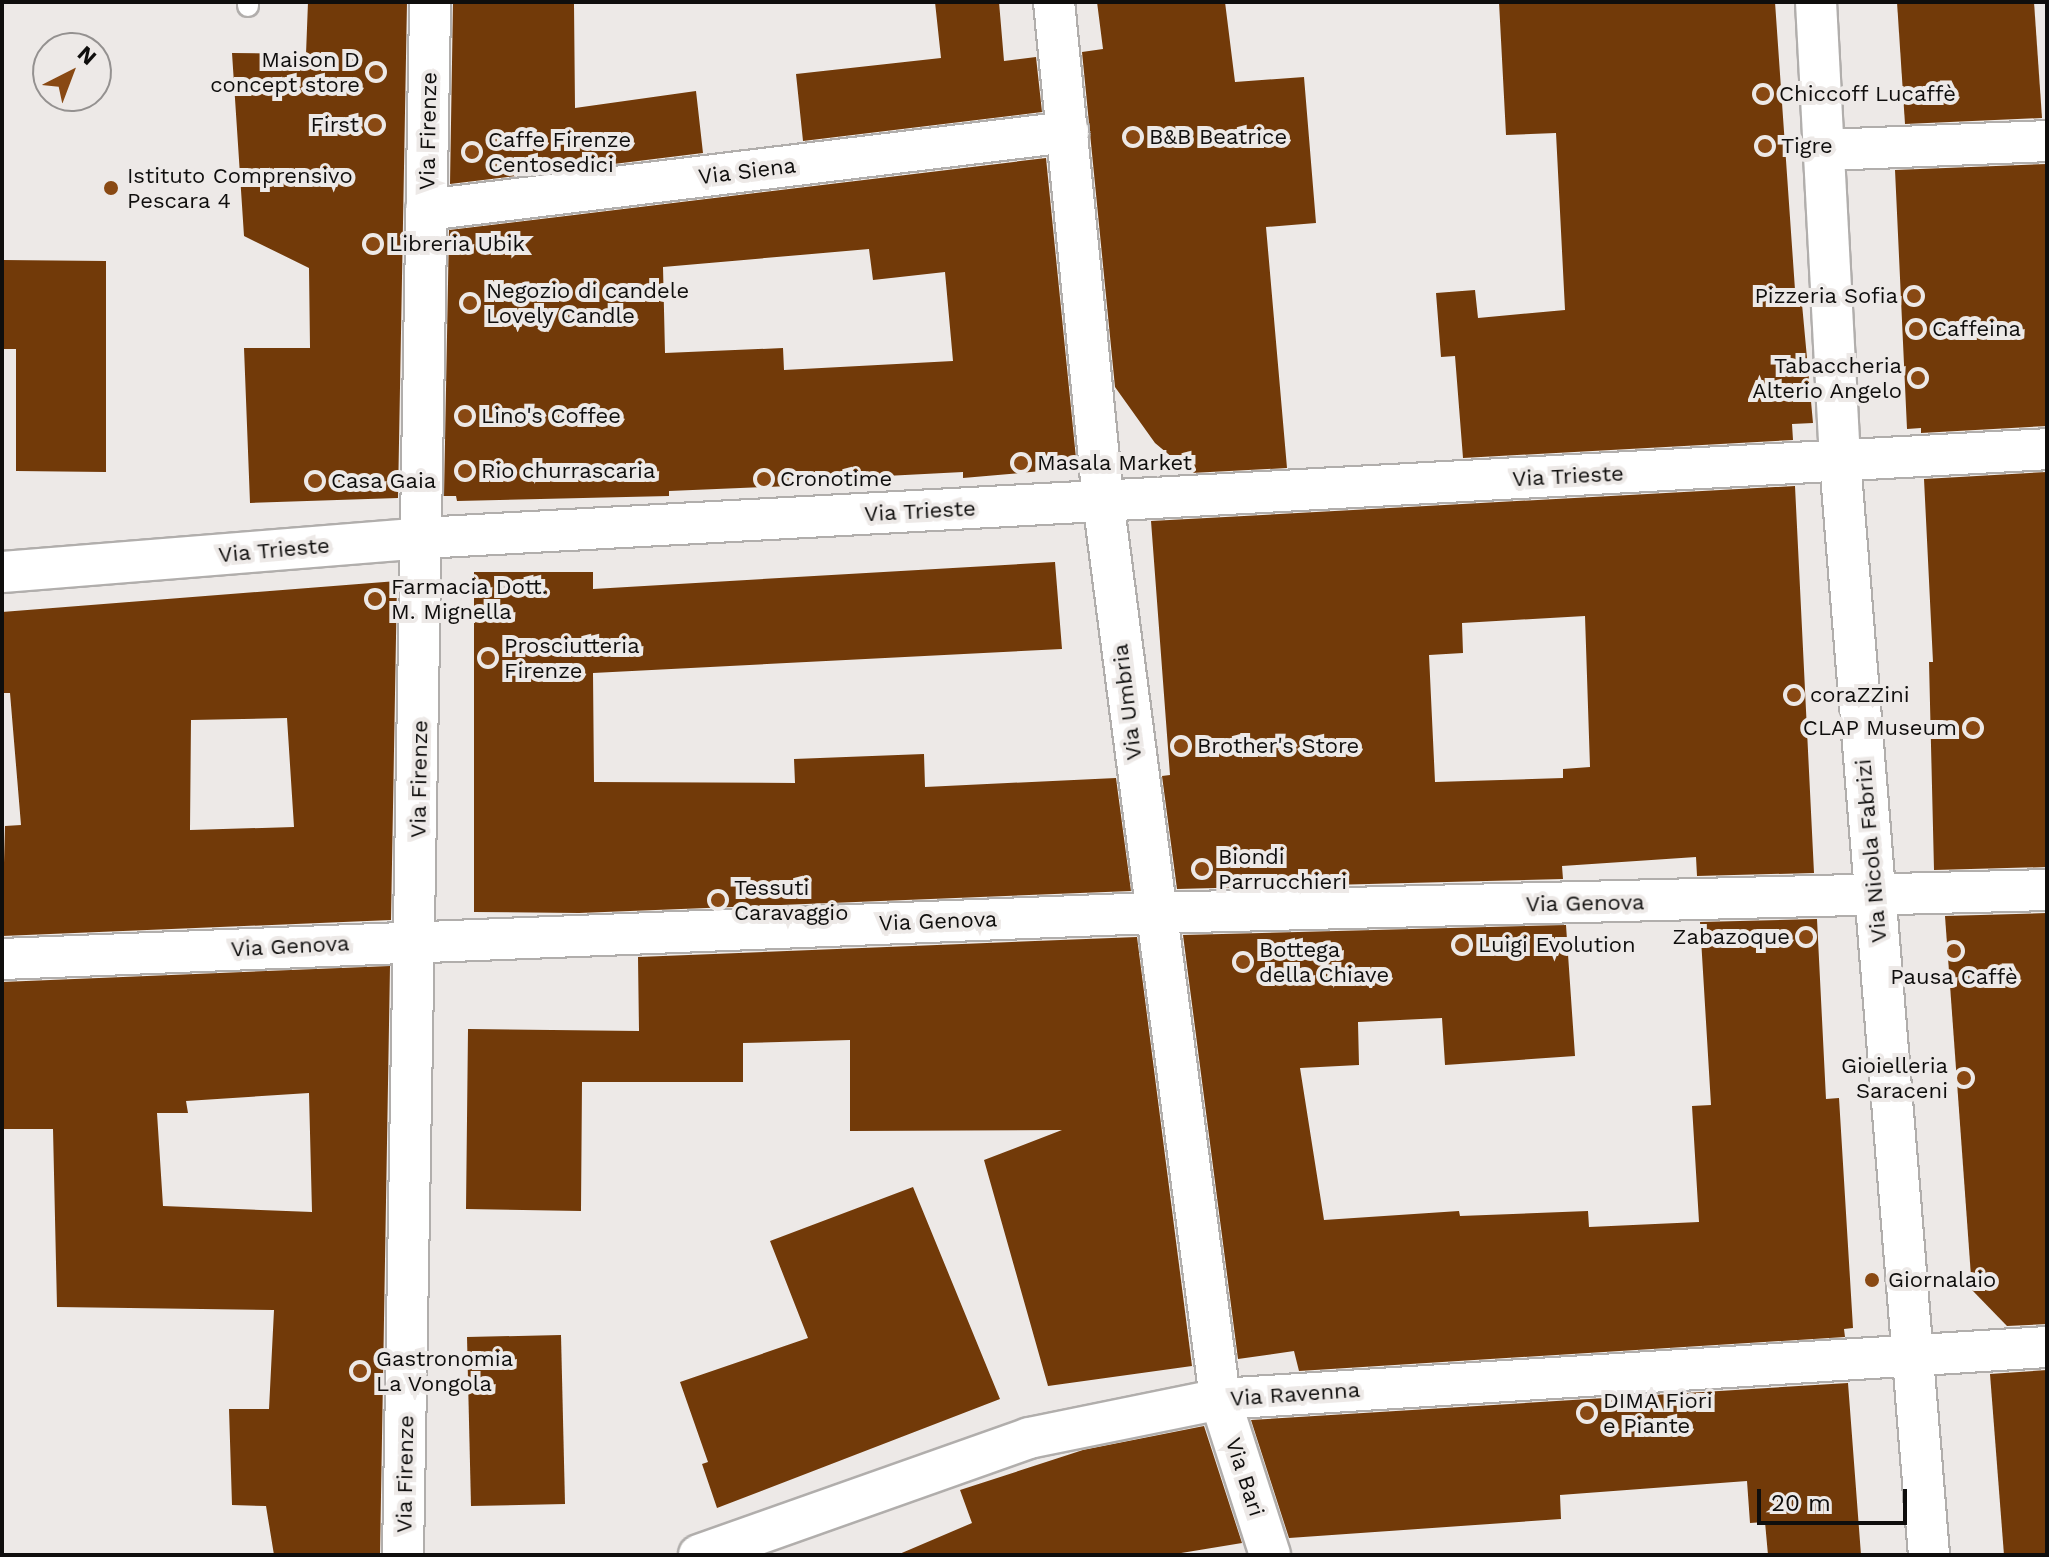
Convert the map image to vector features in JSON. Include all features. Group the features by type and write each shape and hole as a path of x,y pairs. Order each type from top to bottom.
{"street":[{"name":"Via Firenze","path":"403,1555 430,2"},
{"name":"Via Umbria","path":"1054,2 1103,500 1153,913 1220,1399"},
{"name":"Via Nicola Fabrizi","path":"1816,2 1840,461 1929,1555"},
{"name":"Via Siena","path":"426,210 1068,132"},
{"path":"1825,150 2047,141"},
{"name":"Via Trieste","path":"2,572 422,538 2047,449"},
{"name":"Via Genova","path":"2,959 416,940 1153,913 2047,890"},
{"name":"Via Ravenna","path":"699,1555 1029,1438 1220,1399 2047,1347"},
{"name":"Via Bari","path":"1220,1399 1270,1555"}],"building":[{"path":"308,2 407,2 398,498 250,503 244,348 310,348 309,268 244,236 232,53 306,54"},
{"path":"453,2 574,4 575,108 696,91 703,153 450,184"},
{"path":"935,2 999,2 1004,61 1036,57 1042,112 803,141 796,74 941,58"},
{"path":"1097,2 1225,2 1235,82 1304,77 1316,223 1266,227 1287,468 1191,473 1155,443 1115,387 1082,52 1103,49"},
{"path":"1499,2 1775,2 1796,304 1802,304 1813,423 1792,424 1793,440 1463,458 1455,356 1441,357 1436,293 1475,290 1478,318 1565,310 1556,133 1506,135"},
{"path":"1897,2 2034,2 2042,118 1905,124"},
{"path":"1046,158 1077,468 963,478 963,472 789,481 789,486 669,491 669,496 457,501 456,496 444,496 449,230","holes":["869,249 873,280 945,272 953,361 784,370 783,348 665,353 663,267"]},
{"path":"2047,164 2047,426 1921,433 1921,428 1907,429 1895,170"},
{"path":"2,260 106,261 106,472 16,471 16,349 2,349"},
{"path":"2047,472 2047,867 1934,870 1929,662 1933,662 1924,479"},
{"path":"1795,486 1814,873 1697,876 1696,857 1562,866 1563,879 1177,889 1162,776 1170,775 1151,521","holes":["1585,616 1590,767 1563,769 1563,778 1435,782 1429,655 1463,653 1462,623"]},
{"path":"1055,562 1062,649 593,673 594,782 795,783 794,759 924,754 925,787 1116,778 1131,891 579,913 474,912 474,572 593,572 593,589"},
{"path":"397,581 391,920 2,936 5,826 21,825 10,693 2,693 2,612","holes":["287,718 294,827 190,830 191,720"]},
{"path":"2047,913 2047,1324 2007,1326 1972,1290 1945,916"},
{"path":"1817,919 1826,1099 1839,1098 1853,1328 1844,1329 1845,1337 1299,1371 1294,1351 1238,1359 1183,935 1566,925 1575,1056 1445,1065 1442,1018 1358,1022 1359,1065 1300,1068 1324,1220 1459,1211 1460,1216 1588,1211 1589,1227 1699,1222 1692,1106 1711,1105 1700,922"},
{"path":"1137,937 1192,1366 1048,1386 984,1160 1062,1130 850,1131 850,1040 743,1043 743,1082 582,1082 581,1211 466,1209 468,1029 639,1031 638,957"},
{"path":"390,966 380,1555 274,1555 266,1506 232,1505 229,1409 269,1409 274,1310 57,1307 53,1129 2,1129 2,982","holes":["309,1093 312,1212 163,1206 157,1113 188,1113 186,1101"]},
{"path":"913,1187 1000,1399 717,1508 702,1464 708,1462 680,1382 808,1338 770,1241"},
{"path":"561,1335 565,1504 471,1506 467,1337"},
{"path":"2047,1370 2047,1555 2004,1555 1990,1374"},
{"path":"1848,1383 1861,1555 1768,1555 1765,1522 1750,1523 1747,1481 1560,1495 1561,1519 1289,1538 1251,1420"},
{"path":"1204,1426 1242,1543 1169,1555 897,1555 972,1523 960,1490 1083,1450"}],"place":[{"name":"Maison D concept store","path":"376,72"},
{"name":"Chiccoff Lucaffè","path":"1763,94"},
{"name":"First","path":"375,125"},
{"name":"B&B Beatrice","path":"1133,137"},
{"name":"Tigre","path":"1765,146"},
{"name":"Caffe Firenze Centosedici","path":"472,152"},
{"name":"Istituto Comprensivo Pescara 4","path":"111,188"},
{"name":"Libreria Ubik","path":"373,244"},
{"name":"Pizzeria Sofia","path":"1914,296"},
{"name":"Negozio di candele Lovely Candle","path":"470,303"},
{"name":"Caffeina","path":"1916,329"},
{"name":"Tabaccheria Alterio Angelo","path":"1918,378"},
{"name":"Lino's Coffee","path":"465,416"},
{"name":"Masala Market","path":"1021,463"},
{"name":"Rio churrascaria","path":"465,471"},
{"name":"Cronotime","path":"764,479"},
{"name":"Casa Gaia","path":"315,481"},
{"name":"Farmacia Dott. M. Mignella","path":"375,599"},
{"name":"Prosciutteria Firenze","path":"488,658"},
{"name":"coraZZini","path":"1794,695"},
{"name":"CLAP Museum","path":"1973,728"},
{"name":"Brother's Store","path":"1181,746"},
{"name":"Biondi Parrucchieri","path":"1202,869"},
{"name":"Tessuti Caravaggio","path":"718,900"},
{"name":"Zabazoque","path":"1806,937"},
{"name":"Luigi Evolution","path":"1462,945"},
{"name":"Pausa Caffè","path":"1954,951"},
{"name":"Bottega della Chiave","path":"1243,962"},
{"name":"Gioielleria Saraceni","path":"1964,1078"},
{"name":"Giornalaio","path":"1872,1280"},
{"name":"Gastronomia La Vongola","path":"360,1371"},
{"name":"DIMA Fiori e Piante","path":"1587,1413"}]}
